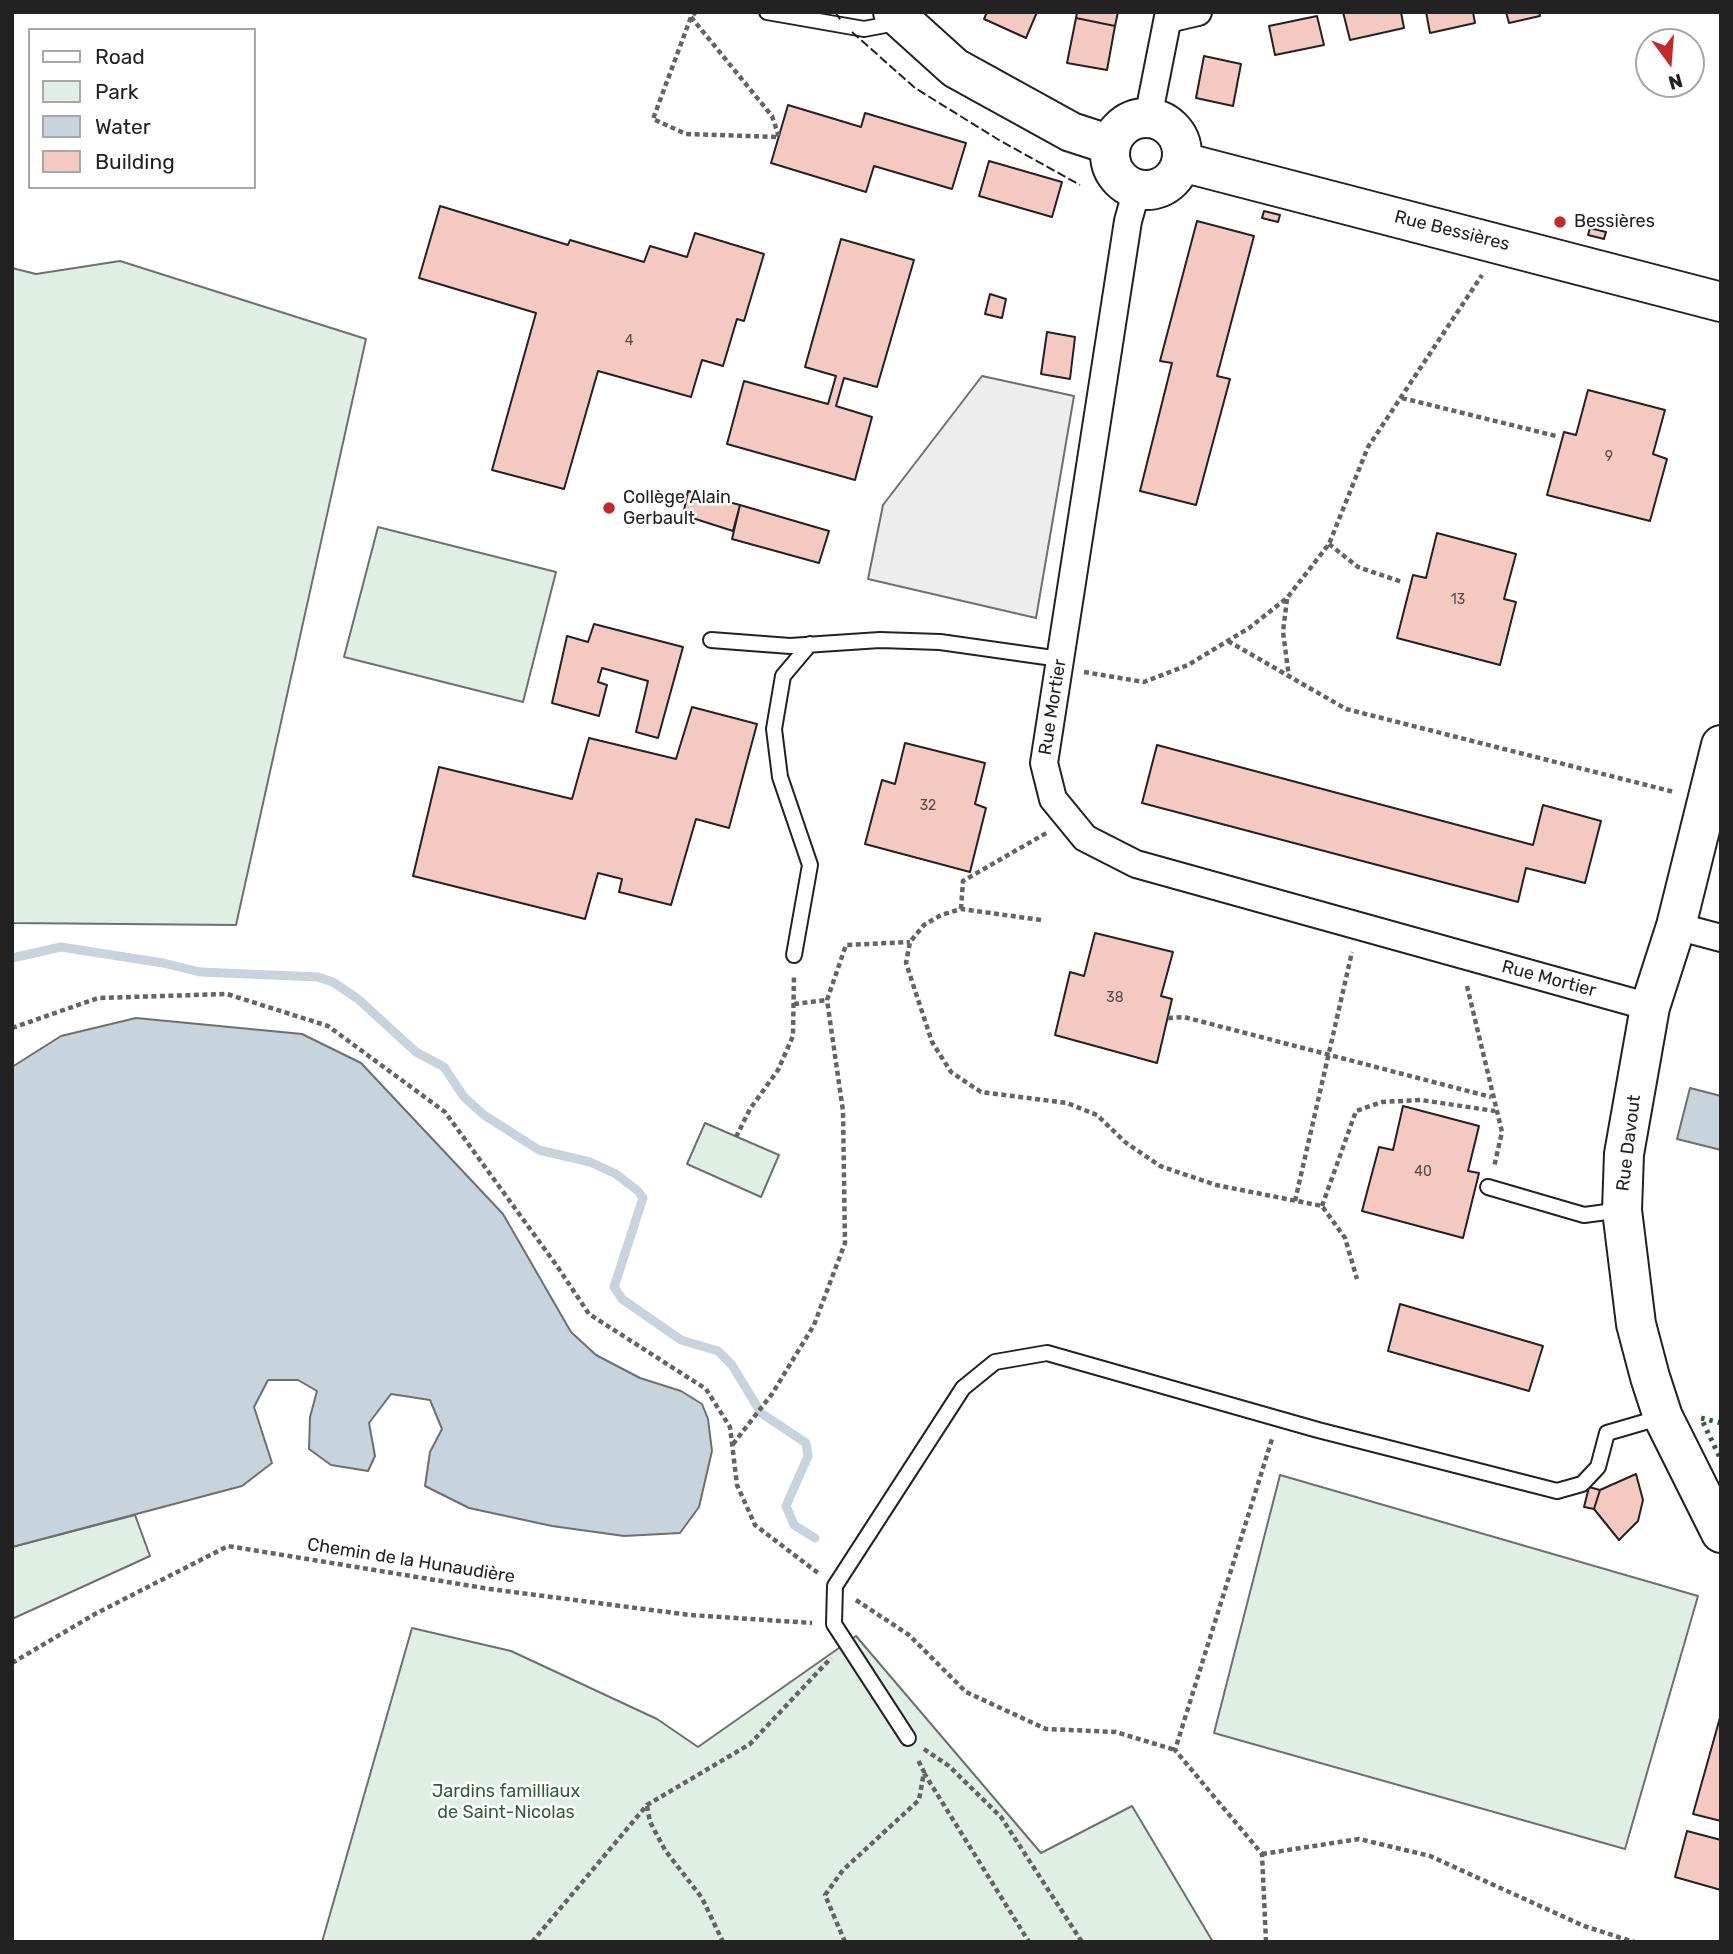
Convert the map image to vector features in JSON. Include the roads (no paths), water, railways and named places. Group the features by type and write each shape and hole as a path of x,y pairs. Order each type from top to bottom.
{"street":[{"path":"1148,118 1169,16 1198,12"},
{"path":"898,17 955,68 1071,132 1111,145"},
{"path":"1148,118 1171,127 1179,137 1182,162 1178,173 1160,188 1137,189 1118,177 1110,156 1111,145 1125,125 1148,118"},
{"name":"Rue Bessières","path":"1182,162 1721,302"},
{"name":"Rue Mortier","path":"1137,189 1128,221 1044,763 1053,799 1085,838 1136,864 1650,1007"},
{"name":"Rue Davout","path":"1721,745 1676,926 1650,1007 1624,1154 1622,1210 1636,1324 1663,1417 1721,1533"},
{"path":"1676,926 1721,938"}],"lane":[{"path":"767,12 864,29 898,17"},
{"path":"711,640 790,646 880,640 940,642 1059,663"},
{"path":"794,955 810,865 780,777 774,729 783,676 810,644"},
{"path":"1488,1187 1584,1215 1622,1210"},
{"path":"908,1738 834,1624 835,1586 963,1388 995,1362 1047,1353 1279,1418 1557,1491 1582,1484 1598,1467 1607,1433 1663,1417"}],"water":[{"path":"136,1018 302,1034 361,1063 503,1214 571,1332 596,1355 640,1378 681,1391 702,1404 708,1419 712,1451 699,1507 680,1533 624,1536 552,1526 469,1508 425,1486 430,1452 442,1429 430,1400 391,1394 369,1423 375,1456 368,1471 331,1465 309,1449 310,1417 317,1391 298,1380 268,1380 254,1407 272,1463 242,1486 12,1547 12,1067 61,1036"},
{"path":"1690,1088 1721,1096 1721,1150 1677,1139"}],"waterway":[{"path":"12,958 61,947 163,963 200,972 318,977 333,982 358,999 416,1052 444,1067 464,1097 484,1115 539,1150 590,1162 616,1174 643,1198 614,1287 622,1299 681,1340 718,1351 732,1365 761,1413 806,1443 808,1456 786,1506 794,1525 815,1538"}],"place":[{"name":"Bessières","path":"1560,222"},
{"name":"Collège Alain Gerbault","path":"609,508"}],"park label":[{"name":"Jardins familliaux de Saint-Nicolas","path":"506,1802"}]}
